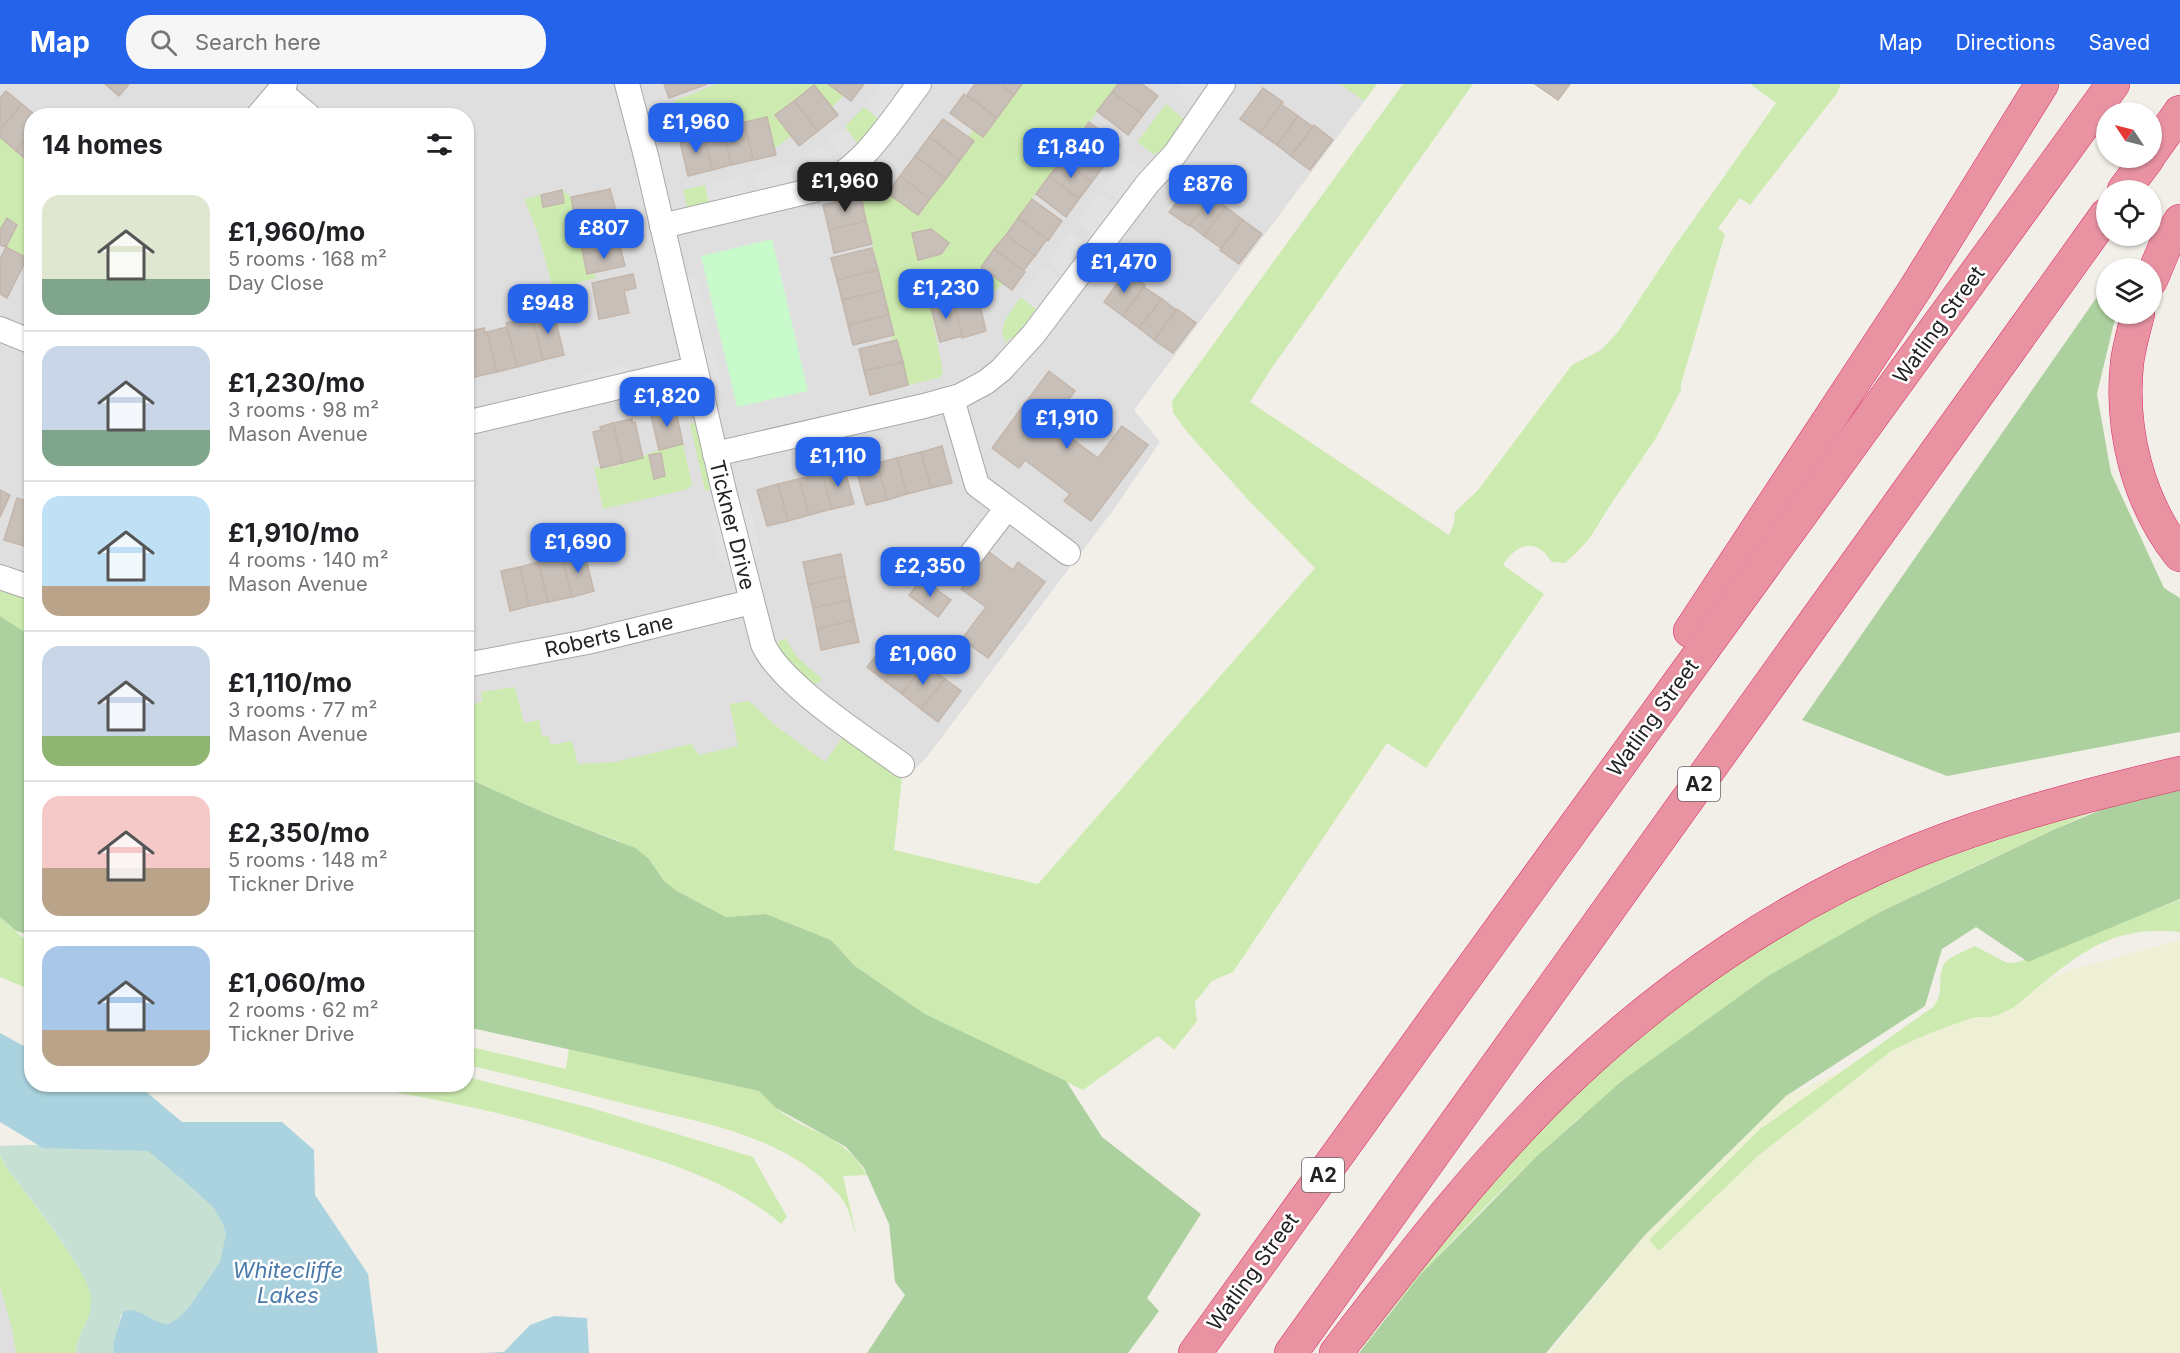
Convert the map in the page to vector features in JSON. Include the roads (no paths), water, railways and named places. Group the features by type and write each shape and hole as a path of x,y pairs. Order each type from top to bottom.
{"highway":[{"path":"1451,997 1915,289 2042,84"},
{"name":"Watling Street","path":"1195,1353 2113,84"},
{"path":"2162,137 2180,112"},
{"path":"2160,258 2180,221"},
{"name":"A2","path":"1291,1353 2096,229"},
{"path":"2136,324 2127,363 2127,426 2142,488 2169,541 2180,555"},
{"path":"1336,1353 1436,1226 1540,1109 1625,1029 1712,963 1821,896 1916,851 2050,806 2180,773"}],"street":[{"name":"Tickner Drive","path":"627,84 751,602 766,650 786,676 902,765"},
{"path":"662,226 814,190 835,180 867,152 919,84"},
{"path":"715,454 952,399 994,376 1033,335 1148,183 1175,154 1223,84"},
{"path":"265,108 282,87 302,108"},
{"path":"0,329 24,339"},
{"path":"474,421 694,369"},
{"path":"952,399 959,416 975,482 982,490 1068,553"},
{"path":"909,572 967,560 1007,508"},
{"path":"0,577 24,585"},
{"name":"Roberts Lane","path":"474,663 587,642 751,602"}],"water":[{"name":"Whitecliffe Lakes","path":"0,1033 24,1046 24,1092 146,1092 182,1122 282,1122 314,1150 315,1195 368,1274 378,1353 114,1353 113,1344 123,1312 135,1311 169,1324 180,1317 190,1306 220,1262 226,1234 223,1224 214,1208 148,1151 43,1148 0,1122"},
{"path":"554,1316 587,1318 589,1353 481,1353 504,1352 530,1325"}]}
